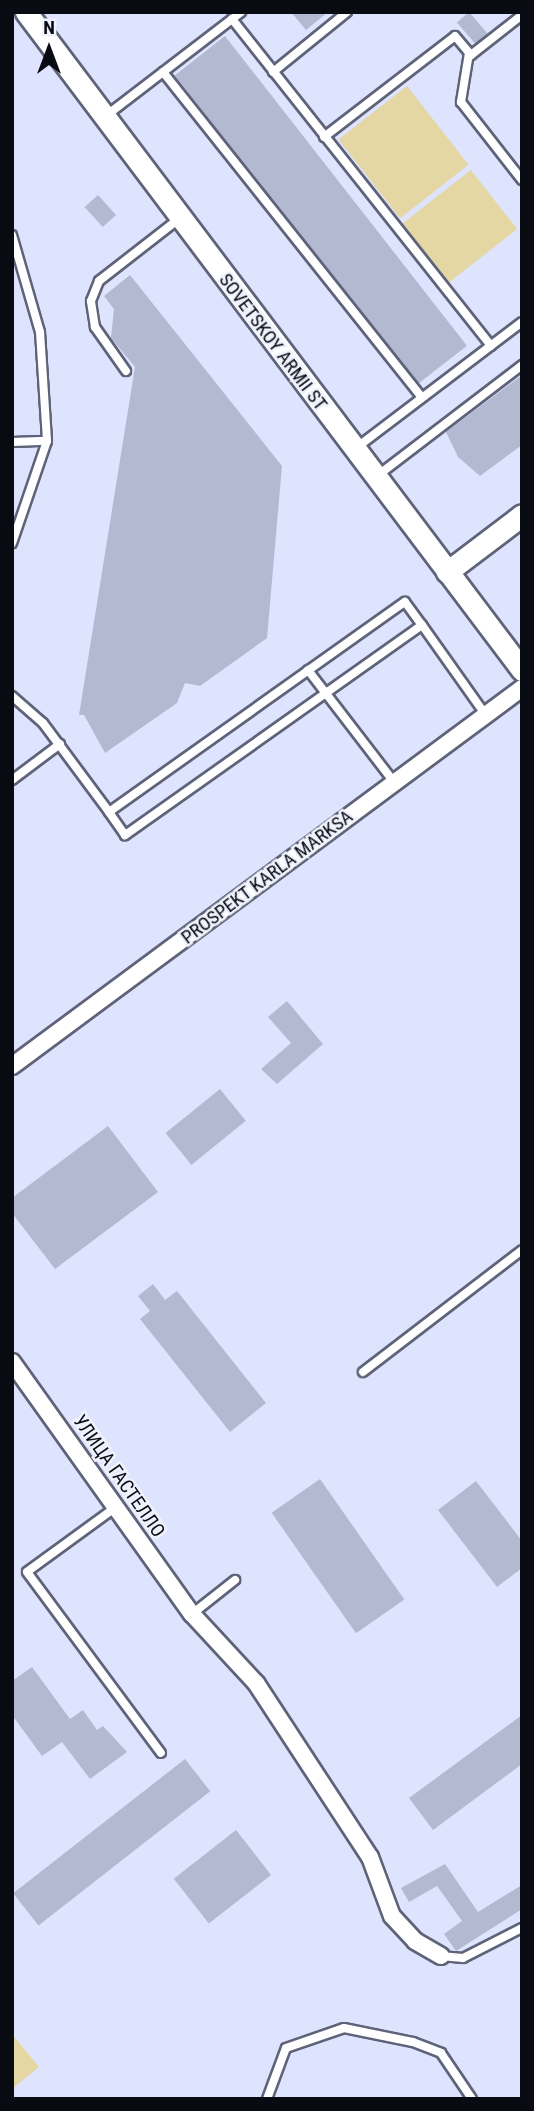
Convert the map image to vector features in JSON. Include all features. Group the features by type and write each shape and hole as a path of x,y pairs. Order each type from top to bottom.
{"main road":[{"name":"SOVETSKOY ARMII ST","path":"26,12 374,478 522,670"},
{"path":"447,572 522,515"}],"street":[{"name":"PROSPEKT KARLA MARKSA","path":"12,1066 522,688"},
{"name":"УЛИЦА ГАСТЕЛЛО","path":"12,1362 192,1614 256,1682 370,1857 392,1916 415,1941 441,1956"}],"lane":[{"path":"104,117 241,12"},
{"path":"273,72 348,12"},
{"path":"521,17 469,53 461,102 522,180"},
{"path":"232,19 491,346"},
{"path":"324,138 455,36 469,53"},
{"path":"163,72 422,398"},
{"path":"126,371 95,327 91,301 99,281 180,218"},
{"path":"12,235 40,332 47,441 12,543"},
{"path":"354,450 522,322"},
{"path":"374,478 522,365"},
{"path":"12,442 47,441"},
{"path":"109,812 405,602 485,714"},
{"path":"12,696 43,723 61,744 125,835 422,625"},
{"path":"308,670 394,782"},
{"path":"12,780 61,744"},
{"path":"363,1372 522,1250"},
{"path":"116,1507 27,1572 161,1753"},
{"path":"192,1614 235,1580"},
{"path":"441,1956 463,1958 522,1928"},
{"path":"267,2099 286,2048 344,2028 413,2042 441,2053 472,2099"}],"shaded area":[{"path":"407,86 469,165 400,218 338,140"},
{"path":"471,170 517,229 449,283 402,224"},
{"path":"12,2034 39,2067 12,2089"}],"building":[{"path":"291,12 328,12 306,30"},
{"path":"469,12 487,33 475,44 457,22"},
{"path":"225,36 467,346 417,385 175,75"},
{"path":"98,195 116,215 103,227 85,207"},
{"path":"130,275 282,466 267,638 200,686 185,683 177,703 105,753 84,715 79,715 135,367 111,338 114,309 104,296"},
{"path":"522,375 522,445 480,476 458,457 446,432"},
{"path":"287,1001 323,1044 277,1084 261,1069 291,1043 268,1017"},
{"path":"220,1089 246,1121 191,1165 166,1133"},
{"path":"108,1126 158,1192 55,1269 12,1213 12,1198"},
{"path":"153,1284 165,1300 177,1291 266,1403 230,1432 140,1319 150,1311 138,1296"},
{"path":"320,1479 404,1599 356,1633 272,1513"},
{"path":"476,1481 522,1541 522,1568 497,1587 438,1510"},
{"path":"32,1667 70,1719 83,1710 97,1730 103,1726 127,1752 90,1779 62,1742 42,1756 12,1715 12,1681"},
{"path":"522,1715 522,1764 433,1830 409,1798"},
{"path":"185,1759 210,1791 38,1926 13,1893"},
{"path":"236,1830 271,1875 209,1924 174,1879"},
{"path":"445,1864 478,1912 522,1885 522,1909 456,1951 444,1934 462,1921 437,1886 409,1902 401,1888"}]}
